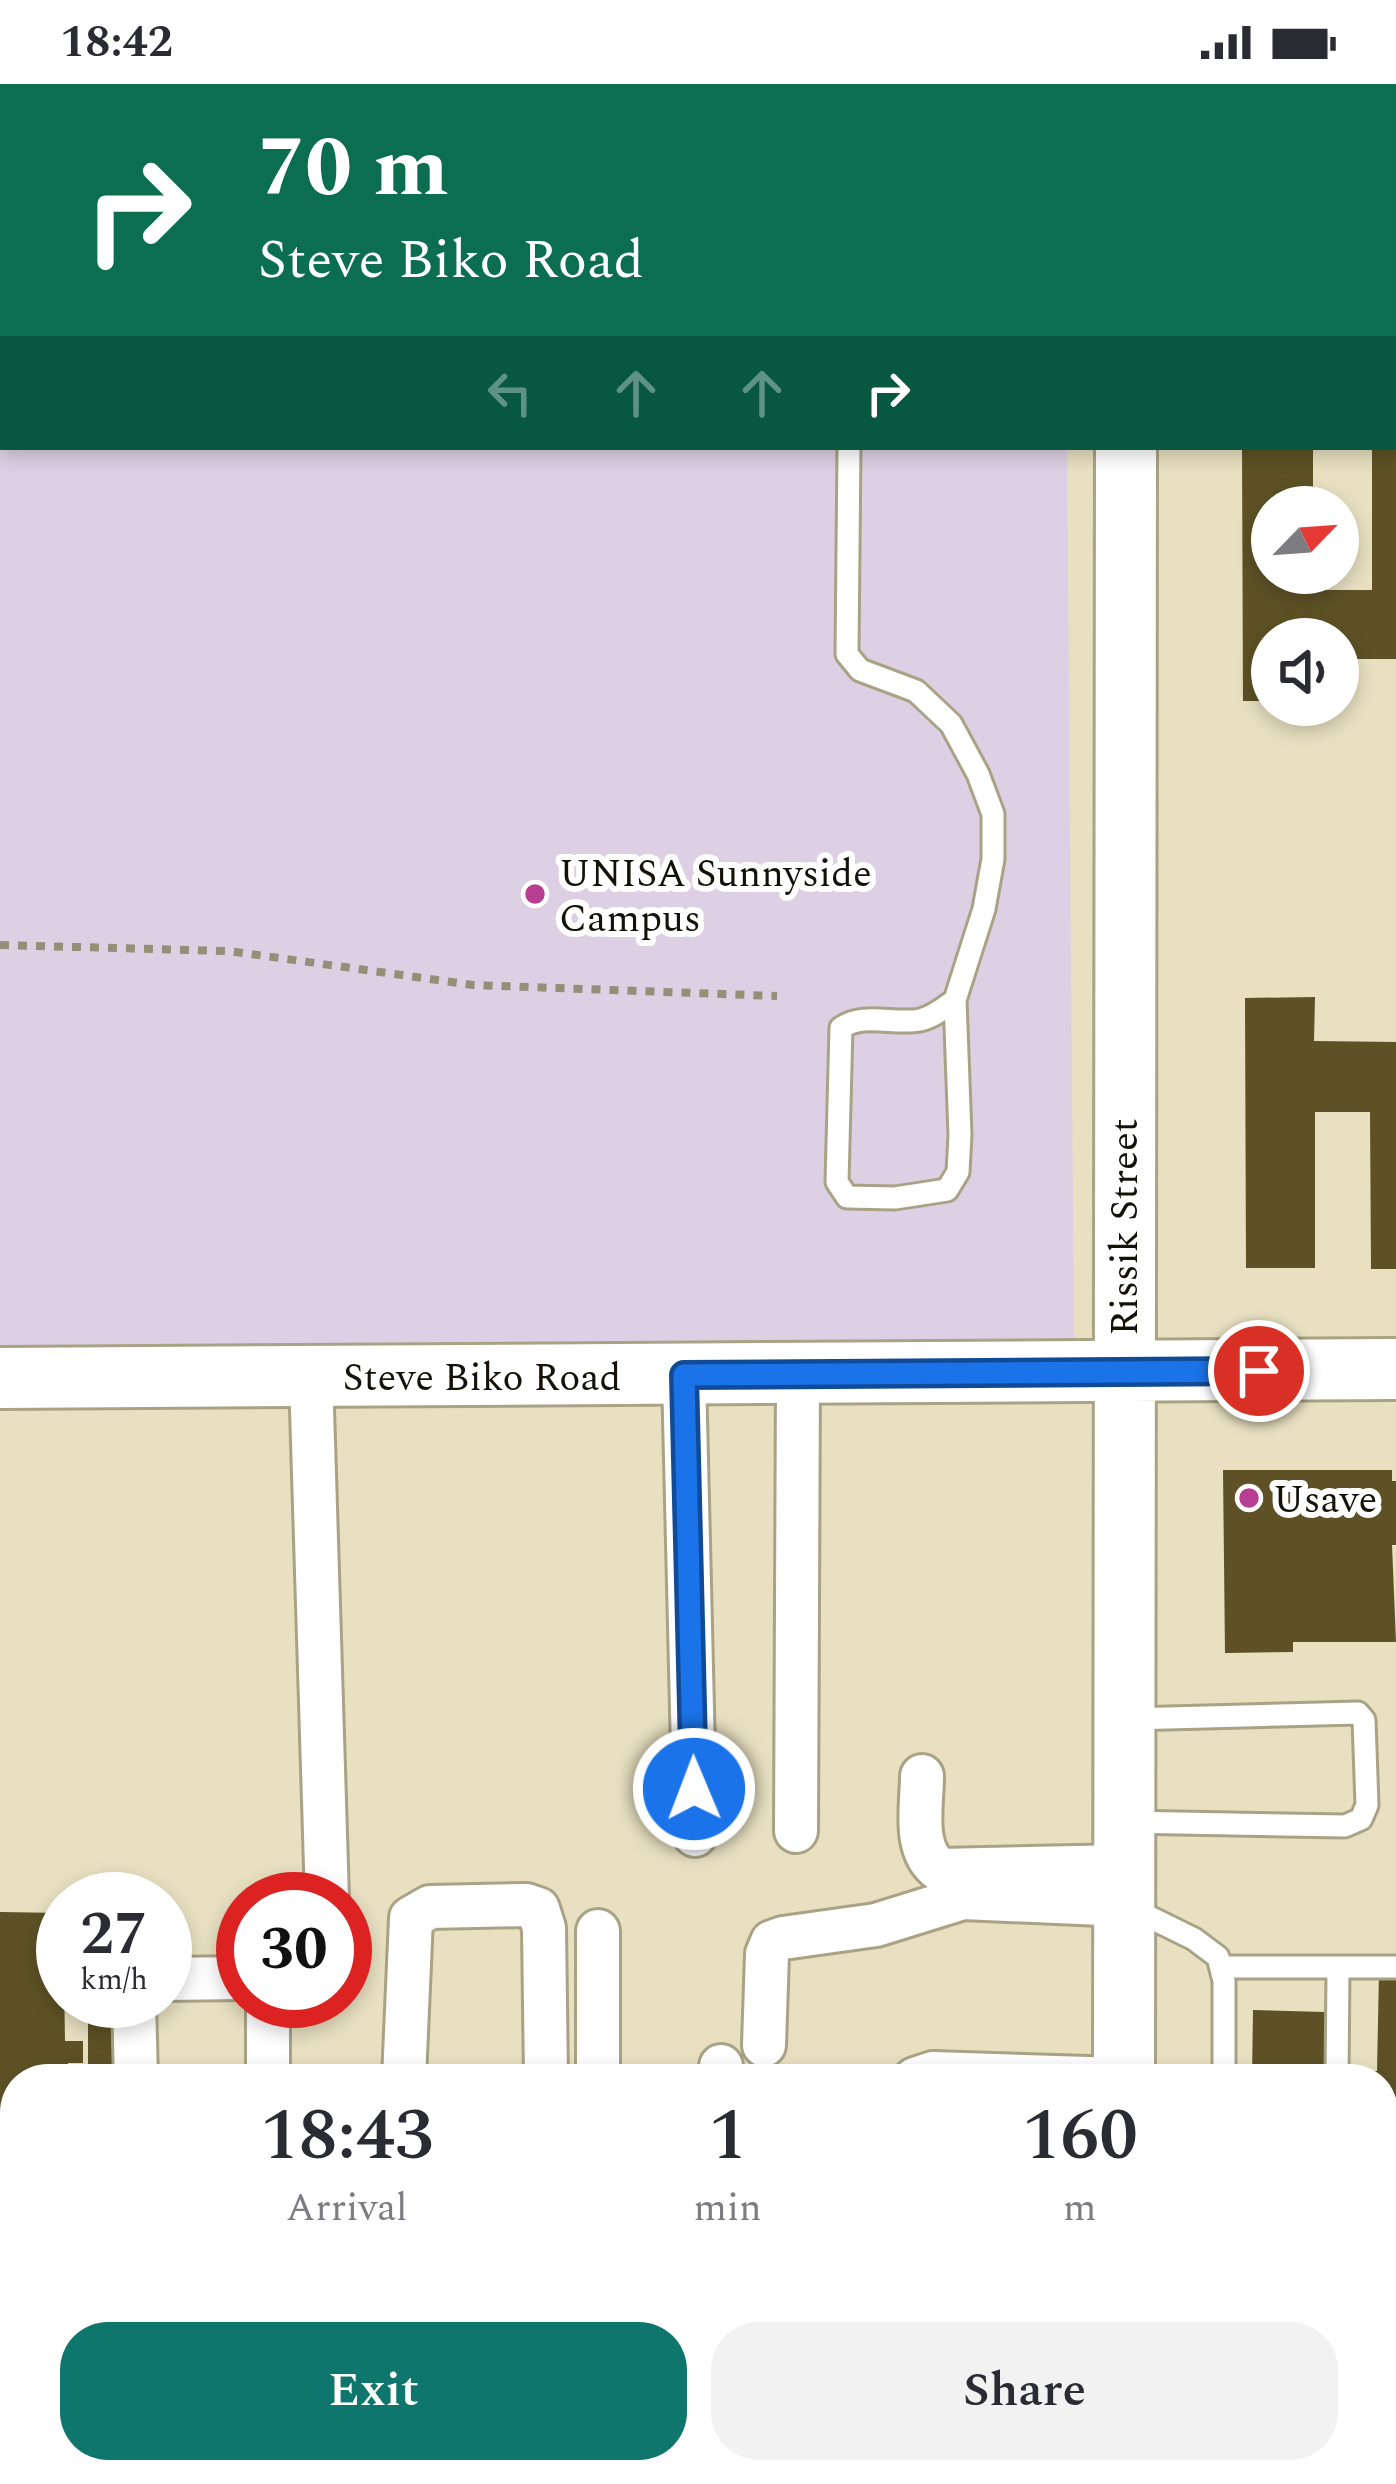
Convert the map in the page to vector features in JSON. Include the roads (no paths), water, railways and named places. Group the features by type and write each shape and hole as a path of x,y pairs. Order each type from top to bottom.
{"main road":[{"name":"Rissik Street","path":"1123,2064 1126,450"},
{"name":"Steve Biko Road","path":"0,1378 1396,1369"}],"street":[{"path":"796,1832 798,1374"},
{"path":"684,1375 695,1835"},
{"path":"311,1376 326,1872"},
{"path":"922,1776 922,1844 940,1870 1125,1864"},
{"path":"764,2045 767,1954 772,1942 876,1925 943,1901 1125,1864"},
{"path":"405,2064 411,1918 430,1907 526,1905 538,1909 544,1928 546,2064"},
{"path":"598,1931 598,2064"},
{"path":"135,2028 136,2064"},
{"path":"268,2028 268,2064"}],"lane":[{"path":"849,450 847,654 860,670 916,691 951,724 993,814 993,859 984,909 955,1000 961,1135 958,1172 947,1190 896,1198 847,1197 837,1182 841,1028 852,1020 917,1021 955,1000"},
{"path":"1124,1720 1358,1713 1364,1720 1367,1805 1361,1819 1345,1826 1125,1864"},
{"path":"1125,1864 1222,1967 1224,2064"},
{"path":"1222,1967 1396,1967"},
{"path":"1337,2064 1338,1970"}],"place":[{"name":"UNISA Sunnyside Campus","path":"535,894"},
{"name":"Usave","path":"1249,1498"}]}
